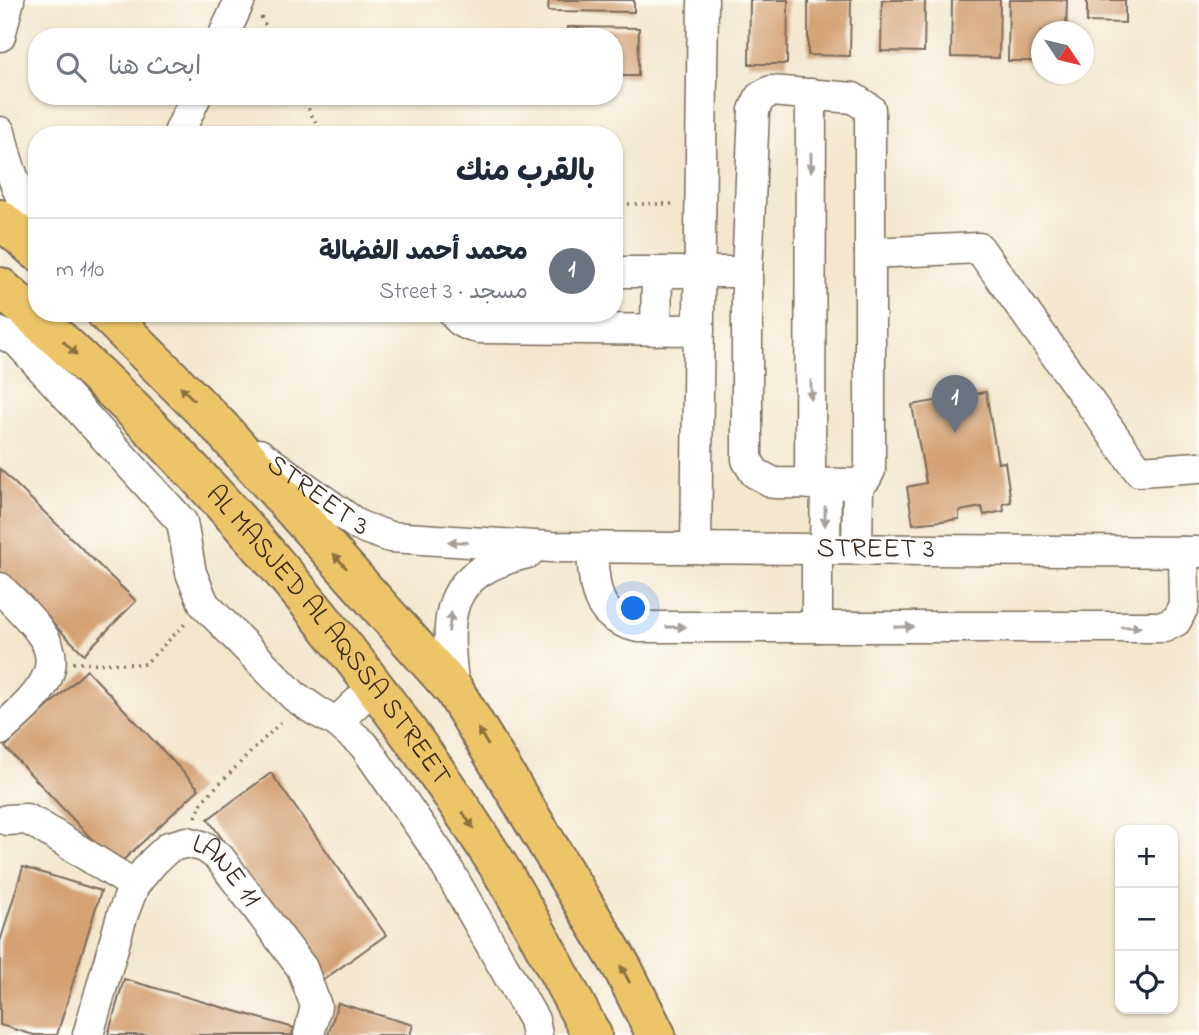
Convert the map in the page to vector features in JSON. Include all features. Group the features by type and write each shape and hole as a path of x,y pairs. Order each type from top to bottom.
{"main road":[{"path":"0,219 28,243"},
{"name":"AL MASJED AL AQSSA STREET","path":"0,286 28,310"},
{"name":"AL MASJED AL AQSSA STREET","path":"41,322 64,342 95,399 212,492 234,514 421,749 495,861 592,1035"},
{"name":"AL MASJED AL AQSSA STREET","path":"115,322 219,426 454,690 623,969 656,1035"},
{"path":"495,861 520,877 532,874 545,857 547,843"},
{"path":"553,964 580,1035"}],"street":[{"path":"227,28 240,0"},
{"path":"696,548 703,0"},
{"path":"771,91 853,98 870,109 870,253 870,470 866,478 858,484 774,483 764,480 755,474 747,460 747,272 754,110 760,97 771,91"},
{"path":"811,94 821,549 817,627"},
{"path":"182,126 192,105"},
{"path":"0,132 18,191 28,209"},
{"path":"870,253 979,248 1139,471 1199,467"},
{"path":"623,272 747,272"},
{"path":"656,330 657,273"},
{"path":"462,322 478,328 656,330 746,307"},
{"path":"0,332 17,341 95,399 181,522 191,573 204,604 302,701 337,722 364,745 438,852 534,1020 537,1035"},
{"name":"STREET 3","path":"219,426 343,515 374,533 390,537 551,547 1191,552"},
{"path":"857,550 858,484"},
{"path":"181,522 212,492"},
{"name":"STREET 3","path":"454,690 448,642 449,622 453,604 465,585 479,571 505,558 551,547"},
{"path":"591,547 597,597 609,615 621,623 638,627 1164,627 1177,621 1184,605 1191,552"},
{"path":"0,588 42,634 50,656 48,679 40,691 0,730"},
{"path":"337,722 373,687"},
{"path":"2,825 26,818 134,885"},
{"name":"LANE 11","path":"88,1035 122,916 134,885 170,847 187,842 205,847 219,857 302,968 316,1006 309,1035"}],"path":[{"path":"307,105 317,126"},
{"path":"623,204 700,204"},
{"path":"50,662 145,664 204,604"},
{"path":"187,842 203,800 302,701"}],"building":[{"path":"549,0 634,0 634,12 548,11"},
{"path":"750,0 788,0 787,64 749,64"},
{"path":"808,0 851,0 850,56 808,55"},
{"path":"882,0 925,0 924,52 881,51"},
{"path":"952,0 1000,0 999,58 951,57"},
{"path":"1009,0 1067,0 1066,21 1031,21 1031,61 1008,61"},
{"path":"1087,0 1125,0 1125,23 1087,21"},
{"path":"568,27 639,28 638,76 623,76 623,28"},
{"path":"986,392 998,463 1005,462 1011,502 1003,504 1004,511 984,515 982,507 959,511 959,519 913,524 907,487 926,483 912,405"},
{"path":"0,469 136,601 84,654 0,572"},
{"path":"87,670 199,789 117,866 5,747"},
{"path":"271,773 386,935 323,980 208,819"},
{"path":"23,867 101,891 57,1035 34,1035 0,1025 0,942"},
{"path":"124,979 294,1028 292,1035 108,1035"},
{"path":"338,1003 413,1025 410,1035 328,1035"}],"place":[{"name":"محمد أحمد الفضالة","path":"955,433"}]}
